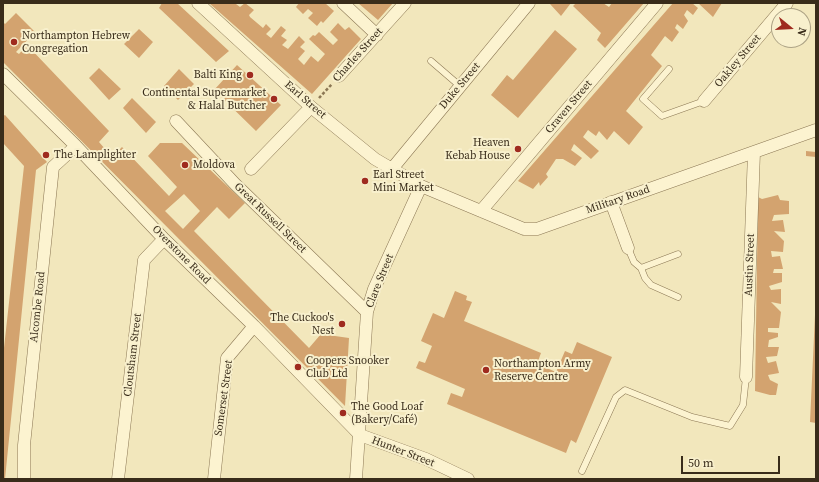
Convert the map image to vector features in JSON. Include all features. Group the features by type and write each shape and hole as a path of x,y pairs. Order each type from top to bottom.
{"street":[{"name":"Earl Street","path":"198,3 311,107 375,159 391,170 421,186"},
{"path":"343,3 377,35"},
{"name":"Charles Street","path":"339,76 405,3"},
{"name":"Duke Street","path":"391,170 529,3"},
{"name":"Craven Street","path":"481,211 657,3"},
{"name":"Oakley Street","path":"704,101 787,3"},
{"name":"Overstone Road","path":"3,74 76,146 164,239 254,326 360,435"},
{"path":"252,169 311,107"},
{"name":"Great Russell Street","path":"176,121 235,184 367,312"},
{"name":"Military Road","path":"421,186 524,229 537,229 816,130"},
{"name":"Alcombe Road","path":"24,479 24,445 53,167 76,146"},
{"name":"Austin Street","path":"746,378 754,152"},
{"name":"Clare Street","path":"356,479 367,312 374,289 421,186"},
{"path":"611,202 628,248"},
{"name":"Cloutsham Street","path":"118,479 144,260 164,239"},
{"name":"Somerset Street","path":"214,479 227,358 254,326"},
{"name":"Hunter Street","path":"360,435 426,459 468,479"}],"lane":[{"path":"431,61 460,86"},
{"path":"669,69 643,99 662,116 704,101"},
{"path":"628,248 634,262 641,268 645,278 652,285 678,297"},
{"path":"641,268 678,254"},
{"path":"582,471 616,397 625,390 692,417 730,426 743,405 746,378"}],"path":[{"name":"Charles Street","path":"311,107 339,76"}],"building":[{"path":"162,3 177,3 229,51 216,62 159,8"},
{"path":"209,3 237,3 236,4 240,7 245,3 254,10 249,15 250,17 263,28 266,24 271,29 266,34 271,38 281,26 286,30 281,36 287,40 282,45 288,49 299,36 305,42 300,47 305,51 298,59 304,65 311,56 318,62 325,54 309,39 319,32 333,45 338,40 330,32 338,23 345,30 349,27 361,39 312,94"},
{"path":"299,3 325,3 334,11 323,23 321,21 317,26 308,18 313,13 308,9 303,14 296,7"},
{"path":"358,3 369,4 393,3 378,20"},
{"path":"571,3 561,16 550,4"},
{"path":"576,3 603,3 609,7 612,3 644,3 605,48 597,40 601,33 573,6"},
{"path":"673,3 692,3 698,8 693,15 687,10 684,15 688,21 683,29 677,24 675,28 679,32 672,42 665,36 651,55 662,66 626,111 643,127 629,145 614,131 607,140 599,131 596,136 588,130 583,137 599,151 591,159 574,144 571,150 582,158 575,166 563,159 556,159 546,174 548,177 540,186 539,182 533,189 518,181"},
{"path":"698,3 722,3 713,17"},
{"path":"16,13 35,32 16,52 19,54 27,45 109,131 99,142 112,157 122,147 169,196 177,187 148,156 160,143 182,143 245,203 229,219 217,207 194,231 309,348 321,334 349,338 345,406 3,62 3,22 5,24","holes":["184,194 200,211 183,229 165,211"]},
{"path":"139,29 153,42 139,58 124,44"},
{"path":"555,30 577,49 518,118 491,95 507,75 513,80"},
{"path":"237,65 281,105 256,131 214,90"},
{"path":"99,68 121,89 109,100 89,78"},
{"path":"179,69 194,84 178,100 164,86"},
{"path":"132,98 156,122 146,133 123,108"},
{"path":"5,115 47,162 36,170 5,479 3,479 3,357 24,166 3,143 3,116"},
{"path":"806,151 816,152 816,157 806,156"},
{"path":"778,195 780,200 789,201 789,214 774,215 772,221 783,220 785,232 774,231 784,241 783,252 771,251 772,257 780,256 783,269 774,269 773,273 782,273 782,282 769,286 771,290 781,289 781,304 771,302 781,312 779,328 768,328 768,332 778,333 778,337 769,340 768,347 779,347 777,356 766,357 768,363 776,361 779,373 768,375 770,380 778,384 776,395 770,395 755,391 758,197 762,199"},
{"name":"Northampton Army Reserve Centre","path":"455,291 467,296 466,300 472,302 464,321 541,353 537,364 556,372 565,351 572,354 577,342 612,357 576,443 571,440 566,453 447,404 451,393 462,397 465,389 416,368 419,361 425,363 432,346 421,341 433,313 444,318"},
{"path":"816,315 816,423 810,422"}],"place":[{"name":"Northampton Hebrew Congregation","path":"14,42"},
{"name":"Balti King","path":"250,75"},
{"name":"Continental Supermarket & Halal Butcher","path":"274,99"},
{"name":"Heaven Kebab House","path":"518,149"},
{"name":"The Lamplighter","path":"46,155"},
{"name":"Moldova","path":"185,165"},
{"name":"Earl Street Mini Market","path":"365,181"},
{"name":"The Cuckoo's Nest","path":"342,324"},
{"name":"Coopers Snooker Club Ltd","path":"298,367"},
{"name":"Northampton Army Reserve Centre","path":"486,370"},
{"name":"The Good Loaf (Bakery/Café)","path":"343,413"}]}
